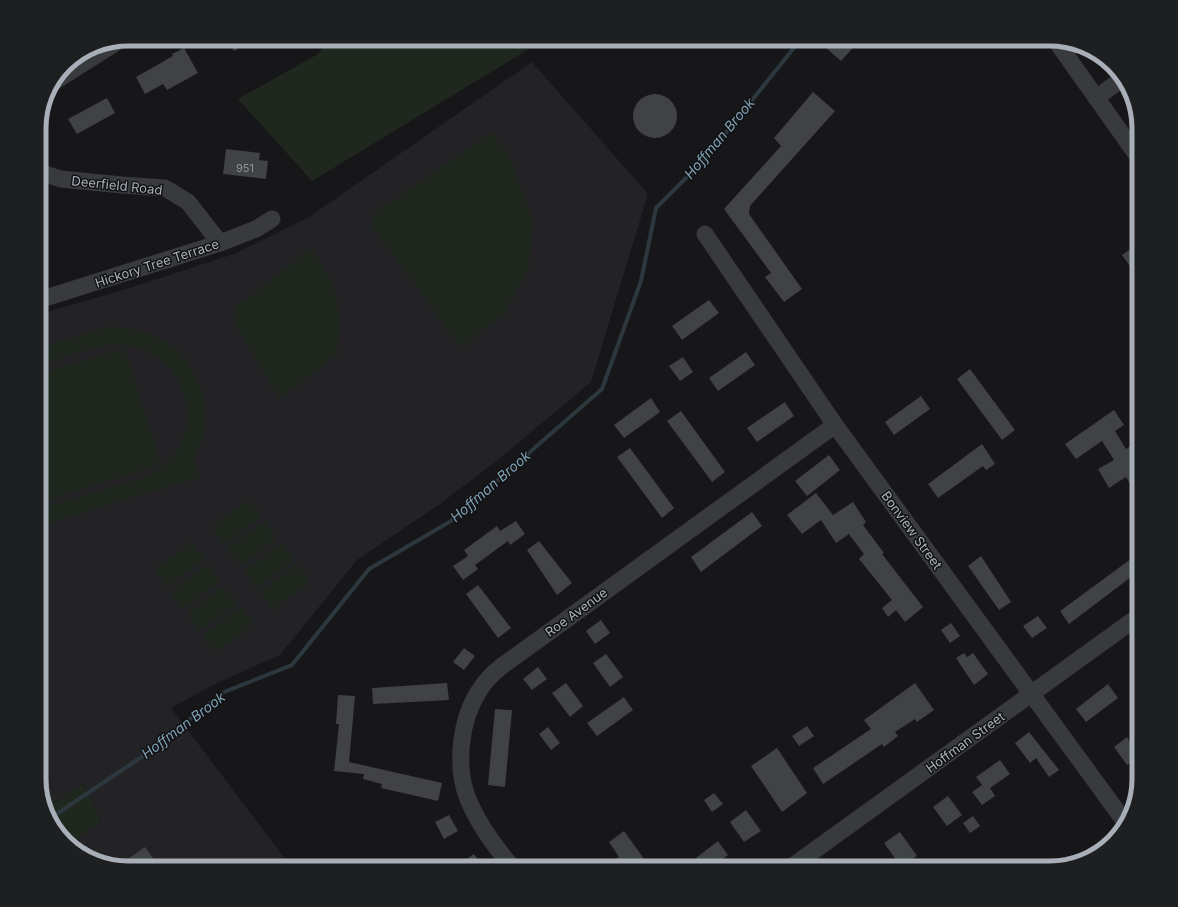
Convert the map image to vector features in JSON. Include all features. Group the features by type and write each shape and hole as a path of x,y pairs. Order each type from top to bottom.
{"street":[{"path":"1060,47 1132,148"},
{"path":"67,74 106,49"},
{"path":"1096,98 1118,82"},
{"name":"Deerfield Road","path":"46,174 61,179 165,188 188,202 220,243"},
{"name":"Hickory Tree Terrace","path":"46,298 220,243 256,229 272,219"},
{"name":"Bonview Street","path":"706,234 835,425 1122,818"},
{"name":"Roe Avenue","path":"508,861 481,825 468,799 462,775 462,744 468,713 479,691 502,666 835,425"},
{"name":"Hoffman Street","path":"800,861 1132,621"}],"shaded area":[{"path":"324,46 534,46 312,181 238,99 318,54"},
{"path":"532,62 648,194 591,382 498,460 440,504 357,560 280,655 215,684 171,708 287,861 128,861 101,857 91,853 75,841 101,821 83,784 50,805 46,785 46,312 120,291 234,254 309,217"},
{"path":"492,132 511,160 533,220 529,267 505,313 461,348 372,226 373,214"},
{"path":"312,248 334,286 340,319 337,353 310,376 279,398 233,321 235,307"},
{"path":"108,327 125,328 141,331 156,337 169,344 181,354 198,380 206,413 202,440 194,457 200,477 46,524 46,507 138,479 151,474 162,467 176,451 185,433 187,414 184,395 176,378 164,363 147,352 127,345 106,345 46,364 46,346"},
{"path":"125,348 161,465 46,500 46,372"},
{"path":"248,499 262,516 224,544 211,527"},
{"path":"264,521 277,538 240,566 227,549"},
{"path":"191,542 205,559 167,587 155,570"},
{"path":"281,543 294,560 257,588 244,571"},
{"path":"208,564 220,581 183,609 170,592"},
{"path":"297,564 310,582 273,610 260,592"},
{"path":"224,586 237,603 200,631 187,614"},
{"path":"240,607 254,624 216,653 203,635"},
{"path":"83,784 101,821 75,841 60,825 50,805"}],"building":[{"path":"231,46 242,46 234,51"},
{"path":"828,46 855,46 841,61 826,48"},
{"path":"184,48 198,73 167,90 163,84 145,94 136,77"},
{"path":"813,92 835,111 750,206 749,214 802,289 784,302 765,277 771,273 724,209 781,146 774,138"},
{"path":"655,94 667,98 673,104 677,116 673,128 667,134 655,138 643,134 637,128 633,116 637,104 643,98"},
{"path":"107,98 115,113 77,134 68,119"},
{"path":"226,149 260,153 259,160 268,161 266,179 223,174"},
{"path":"1132,248 1132,269 1122,255"},
{"path":"709,300 719,313 682,340 672,326"},
{"path":"746,352 755,365 718,391 709,378"},
{"path":"683,357 693,372 680,381 669,366"},
{"path":"970,369 1015,430 1002,440 957,379"},
{"path":"921,396 930,409 894,435 885,422"},
{"path":"651,398 660,412 624,438 614,425"},
{"path":"785,402 794,416 757,442 747,428"},
{"path":"1114,410 1124,425 1115,431 1126,449 1132,445 1132,483 1130,484 1126,477 1109,488 1098,469 1114,460 1102,441 1076,459 1065,444"},
{"path":"681,411 725,472 712,482 667,421"},
{"path":"982,444 995,464 986,470 983,466 938,498 928,484"},
{"path":"630,448 674,508 662,518 617,457"},
{"path":"829,455 840,470 807,496 795,481"},
{"path":"816,493 833,515 853,502 866,522 863,525 884,553 882,554 923,607 905,622 896,610 888,617 882,608 892,600 859,559 864,554 849,534 836,543 821,520 802,534 787,515"},
{"path":"752,512 762,526 701,572 691,557"},
{"path":"516,521 525,534 510,545 508,541 475,565 478,569 463,580 453,566 468,556 464,550 497,526 500,531"},
{"path":"539,541 572,583 557,595 527,550"},
{"path":"981,556 1011,602 999,610 968,566"},
{"path":"1132,558 1132,576 1069,624 1060,611"},
{"path":"478,585 511,628 498,638 466,594"},
{"path":"1038,616 1047,628 1032,638 1023,626"},
{"path":"601,620 610,633 595,644 586,631"},
{"path":"951,623 960,636 950,643 941,630"},
{"path":"464,648 475,656 464,670 453,662"},
{"path":"964,653 967,657 973,653 988,674 974,685 956,658"},
{"path":"606,654 623,677 610,687 593,663"},
{"path":"538,667 547,679 532,690 523,679"},
{"path":"447,683 449,700 373,704 372,688"},
{"path":"566,683 583,706 570,717 552,693"},
{"path":"915,683 934,710 917,722 915,719 895,732 898,736 884,747 882,744 823,784 813,768 871,729 864,720"},
{"path":"1108,684 1118,698 1086,722 1076,709"},
{"path":"338,695 355,696 349,762 442,783 438,801 381,788 382,784 363,779 364,774 334,771 339,724 336,724"},
{"path":"624,697 633,710 597,736 587,723"},
{"path":"495,709 512,710 505,787 488,785"},
{"path":"807,726 814,736 799,746 792,736"},
{"path":"548,727 560,743 551,750 539,734"},
{"path":"1029,732 1059,770 1049,777 1036,758 1030,763 1015,743"},
{"path":"1127,737 1132,745 1132,762 1127,765 1114,747"},
{"path":"777,748 807,793 782,812 751,766"},
{"path":"1000,760 1010,774 990,788 995,796 982,805 972,792 982,785 976,777"},
{"path":"714,793 723,804 712,812 704,800"},
{"path":"948,796 962,815 947,826 933,807"},
{"path":"746,810 761,831 744,842 730,822"},
{"path":"449,815 458,831 444,839 435,822"},
{"path":"973,816 980,826 970,833 963,823"},
{"path":"624,831 646,861 612,861 619,857 609,842"},
{"path":"900,832 917,856 910,861 897,861 884,843"},
{"path":"718,841 728,855 720,861 698,861 696,858"},
{"path":"145,847 155,861 128,861 125,861"},
{"path":"474,854 479,861 464,861"}],"waterway":[{"name":"Hoffman Brook","path":"54,815 146,754 224,692 292,665 369,569 451,521 602,389 641,281 656,208 705,159 795,46"}]}
